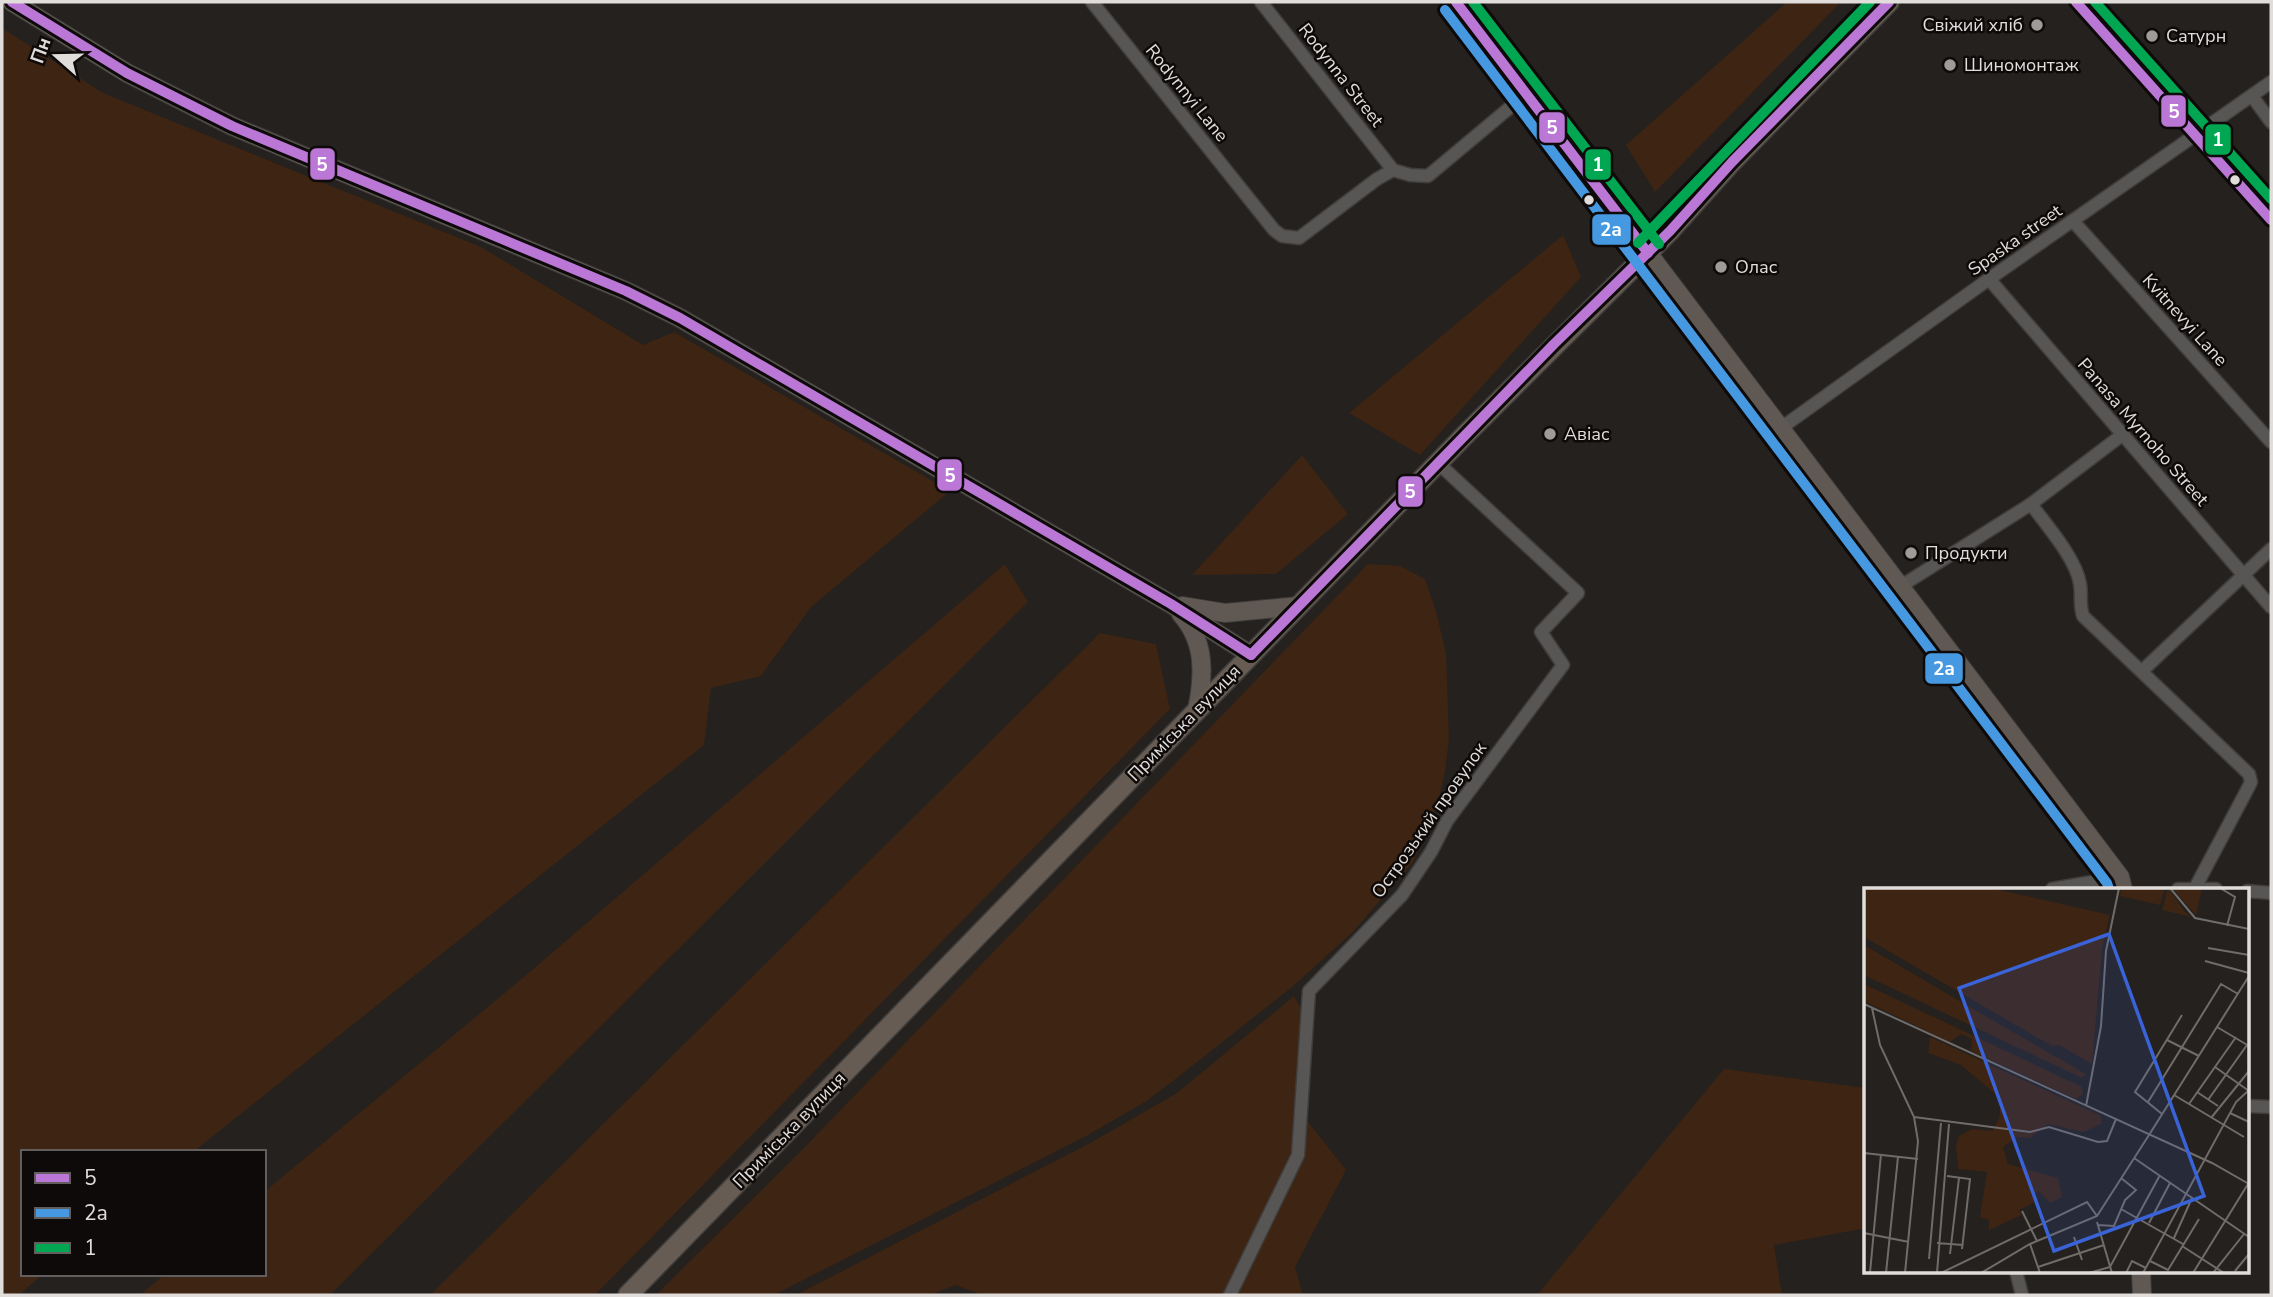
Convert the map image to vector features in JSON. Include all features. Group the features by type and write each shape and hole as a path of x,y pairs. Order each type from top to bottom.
{"main road":[{"path":"12,2 127,73 232,125 626,291 680,318 1171,604 1251,654"},
{"name":"Приміська вулиця","path":"628,1295 1251,654 1648,253 1889,2"},
{"path":"1648,253 2122,883"},
{"path":"1171,604 1225,613 1299,606"},
{"path":"1171,604 1193,630 1202,657 1202,686 1197,710"},
{"path":"2141,1272 2142,1295"}],"street":[{"name":"Rodynnyi Lane","path":"1092,2 1274,230 1282,236 1298,238 1393,170"},
{"name":"Rodynna Street","path":"1261,2 1393,170"},
{"path":"1456,2 1648,253"},
{"path":"2076,2 2271,220"},
{"name":"Spaska street","path":"1781,428 2271,82"},
{"path":"1393,170 1410,175 1429,176 1526,94"},
{"path":"2252,96 2271,122"},
{"name":"Kvitnevyi Lane","path":"2073,221 2271,442"},
{"name":"Panasa Myrnoho Street","path":"1989,279 2271,607"},
{"path":"1901,586 2031,504 2122,435"},
{"name":"Острозький провулок","path":"1230,1295 1298,1155 1309,991 1402,895 1431,852 1447,821 1563,665 1541,632 1578,593 1438,463"},
{"path":"2031,504 2073,564 2080,584 2079,602 2083,616 2249,774 2251,782 2195,888"},
{"path":"2142,671 2271,549"},
{"path":"2064,888 2122,883"},
{"path":"2248,891 2271,893"},
{"path":"2248,1106 2271,1107"},
{"path":"2016,1272 2022,1295"}],"shaded area":[{"path":"1787,2 1841,2 1655,192 1626,145"},
{"path":"2,28 103,93 481,247 643,345 674,332 950,491 811,607 761,676 711,688 704,745 196,1150 21,1150 21,1276 41,1276 19,1295 2,1295"},
{"path":"1563,235 1581,277 1420,455 1349,413"},
{"path":"1302,455 1348,514 1276,574 1192,575"},
{"path":"1005,564 1028,602 330,1295 140,1295 163,1276 266,1276 266,1190 525,976"},
{"path":"1368,564 1400,566 1425,579 1446,653 1449,739 1438,804 1413,862 1353,932 1291,988 1168,1085 1145,1102 1088,1135 774,1295 656,1295 800,1152"},
{"path":"1100,633 1156,644 1170,709 595,1295 430,1295"},
{"path":"1294,996 1305,1016 1297,1108 1346,1170 1295,1267 1303,1295 983,1295 955,1285 931,1295 796,1295 1092,1142 1177,1093"},
{"path":"1724,1069 1864,1088 1864,1227 1774,1245 1782,1295 1537,1295"}],"transit line":[{"name":"5","path":"12,2 127,73 232,126 626,291 680,318 1171,604 1251,655"},
{"name":"5","path":"1456,2 1648,253"},
{"name":"1","path":"1473,2 1659,244"},
{"name":"1","path":"1638,243 1870,2"},
{"name":"5","path":"1251,655 1554,344 1670,231 1732,162 1889,2"},
{"name":"5","path":"2076,2 2271,220"},
{"name":"1","path":"2095,2 2271,199"},
{"name":"2а","path":"1445,10 2109,888"}],"place":[{"name":"Свіжий хліб","path":"2037,25"},
{"name":"Сатурн","path":"2152,36"},
{"name":"Шиномонтаж","path":"1950,65"},
{"name":"Олас","path":"1721,267"},
{"name":"Авіас","path":"1550,434"},
{"name":"Продукти","path":"1911,553"}]}
